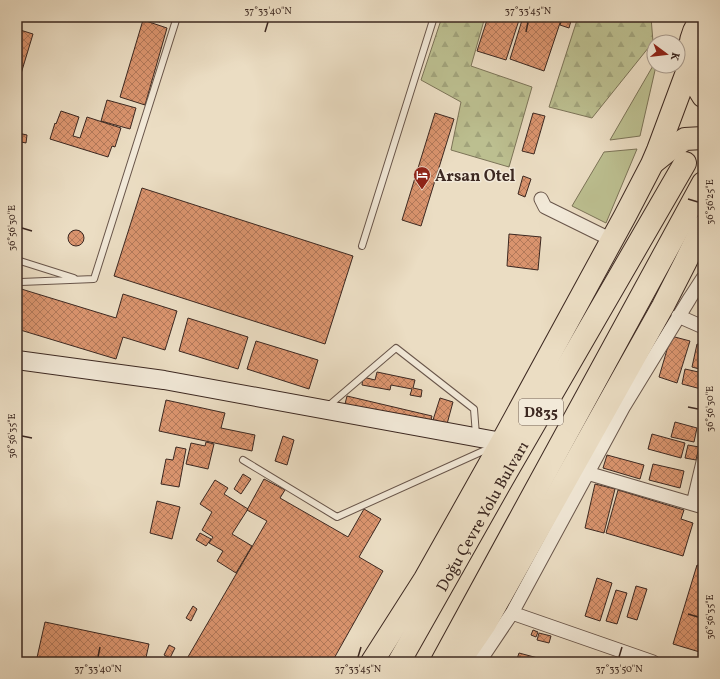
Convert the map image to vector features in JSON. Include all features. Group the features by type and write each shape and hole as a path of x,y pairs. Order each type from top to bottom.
{"highway":[{"path":"700,18 691,42 690,64 694,82 703,96"},
{"path":"372,662 424,579 502,442 612,240 652,164 690,64"},
{"path":"652,164 668,150 685,139 703,138"},
{"name":"Doğu Çevre Yolu Bulvarı","path":"400,662 511,464 685,163"},
{"name":"D835","path":"442,662 703,183"},
{"path":"459,662 485,624 659,313 703,226"},
{"path":"685,263 703,250"}],"main road":[{"path":"17,360 164,380 502,442"}],"street":[{"path":"540,200 545,207 612,240"},
{"path":"479,662 512,613 624,406 678,316 703,278"},
{"path":"678,316 703,327"},
{"path":"587,473 698,505 703,462"},
{"path":"512,613 653,662"},
{"path":"466,662 485,624"}],"lane":[{"path":"17,283 94,279 177,17"},
{"path":"362,246 434,17"},
{"path":"17,260 79,280"},
{"path":"324,409 396,348 474,409 476,437"},
{"path":"243,460 337,517 502,442"}],"green space":[{"path":"442,17 485,17 471,66 532,87 509,167 451,150 461,102 421,80"},
{"path":"578,17 651,17 652,34 646,34 646,51 592,118 549,107"},
{"path":"648,74 654,74 640,136 610,140"},
{"path":"637,149 606,223 572,206 604,152"}],"building":[{"path":"143,17 161,17 160,22"},
{"path":"488,17 520,17 506,60 477,51"},
{"path":"523,17 562,17 544,71 510,59"},
{"path":"563,17 572,17 569,28 560,25"},
{"path":"143,20 167,28 145,105 120,97"},
{"path":"17,29 33,34 17,87"},
{"path":"107,100 136,108 130,129 101,121"},
{"path":"61,111 79,117 73,136 80,138 87,117 121,128 115,147 112,146 108,157 50,139"},
{"name":"Arsan Otel","path":"435,113 454,119 421,226 402,220"},
{"path":"533,113 545,116 534,154 522,151"},
{"path":"18,133 27,135 26,143 17,141"},
{"path":"523,176 531,179 525,197 518,194"},
{"path":"142,188 353,256 325,344 114,276"},
{"path":"76,230 82,232 84,238 82,244 76,246 70,244 68,238 70,232"},
{"path":"509,234 541,237 538,270 507,266"},
{"path":"18,288 116,318 123,294 177,311 165,350 123,337 116,359 17,329"},
{"path":"188,318 248,337 238,369 179,351"},
{"path":"671,336 690,341 677,383 659,377"},
{"path":"256,341 318,360 309,389 247,369"},
{"path":"697,344 703,345 703,370 692,367"},
{"path":"685,369 703,373 701,389 682,384"},
{"path":"377,372 415,380 413,388 422,390 421,397 410,395 412,389 391,385 390,390 362,385 363,377 375,380"},
{"path":"347,396 432,416 430,424 345,404"},
{"path":"440,398 453,402 447,424 433,420"},
{"path":"166,400 225,413 221,428 255,435 252,451 159,431"},
{"path":"675,422 697,428 694,442 671,437"},
{"path":"652,434 685,443 681,458 648,449"},
{"path":"283,436 294,440 287,465 275,461"},
{"path":"206,442 214,444 208,469 186,464 191,443 205,446"},
{"path":"688,445 699,447 696,460 685,458"},
{"path":"176,447 186,449 179,487 161,484 166,459 173,460"},
{"path":"607,455 644,465 640,479 603,468"},
{"path":"653,464 684,471 680,488 649,480"},
{"path":"243,474 251,479 241,494 234,489"},
{"path":"264,479 285,490 280,498 348,537 364,509 381,519 359,557 383,571 332,662 185,662 267,521 247,510"},
{"path":"215,480 228,488 224,494 248,509 232,534 252,546 236,573 217,561 223,551 209,543 213,537 202,530 212,512 200,504"},
{"path":"595,484 615,489 604,533 585,528"},
{"path":"618,490 684,510 681,519 693,523 683,556 606,533"},
{"path":"157,501 180,507 172,539 150,533"},
{"path":"200,533 211,539 206,546 196,540"},
{"path":"697,565 703,567 703,653 673,644"},
{"path":"597,578 612,583 600,621 585,616"},
{"path":"636,586 647,589 637,620 627,617"},
{"path":"616,590 627,593 617,624 606,621"},
{"path":"193,606 197,609 191,621 186,618"},
{"path":"45,622 149,644 145,662 36,662"},
{"path":"533,630 538,632 536,637 531,635"},
{"path":"539,633 551,636 549,643 537,640"},
{"path":"169,645 175,648 170,658 164,655"},
{"path":"519,653 553,662 516,662"}],"place":[{"name":"Arsan Otel","path":"422,190"}]}
